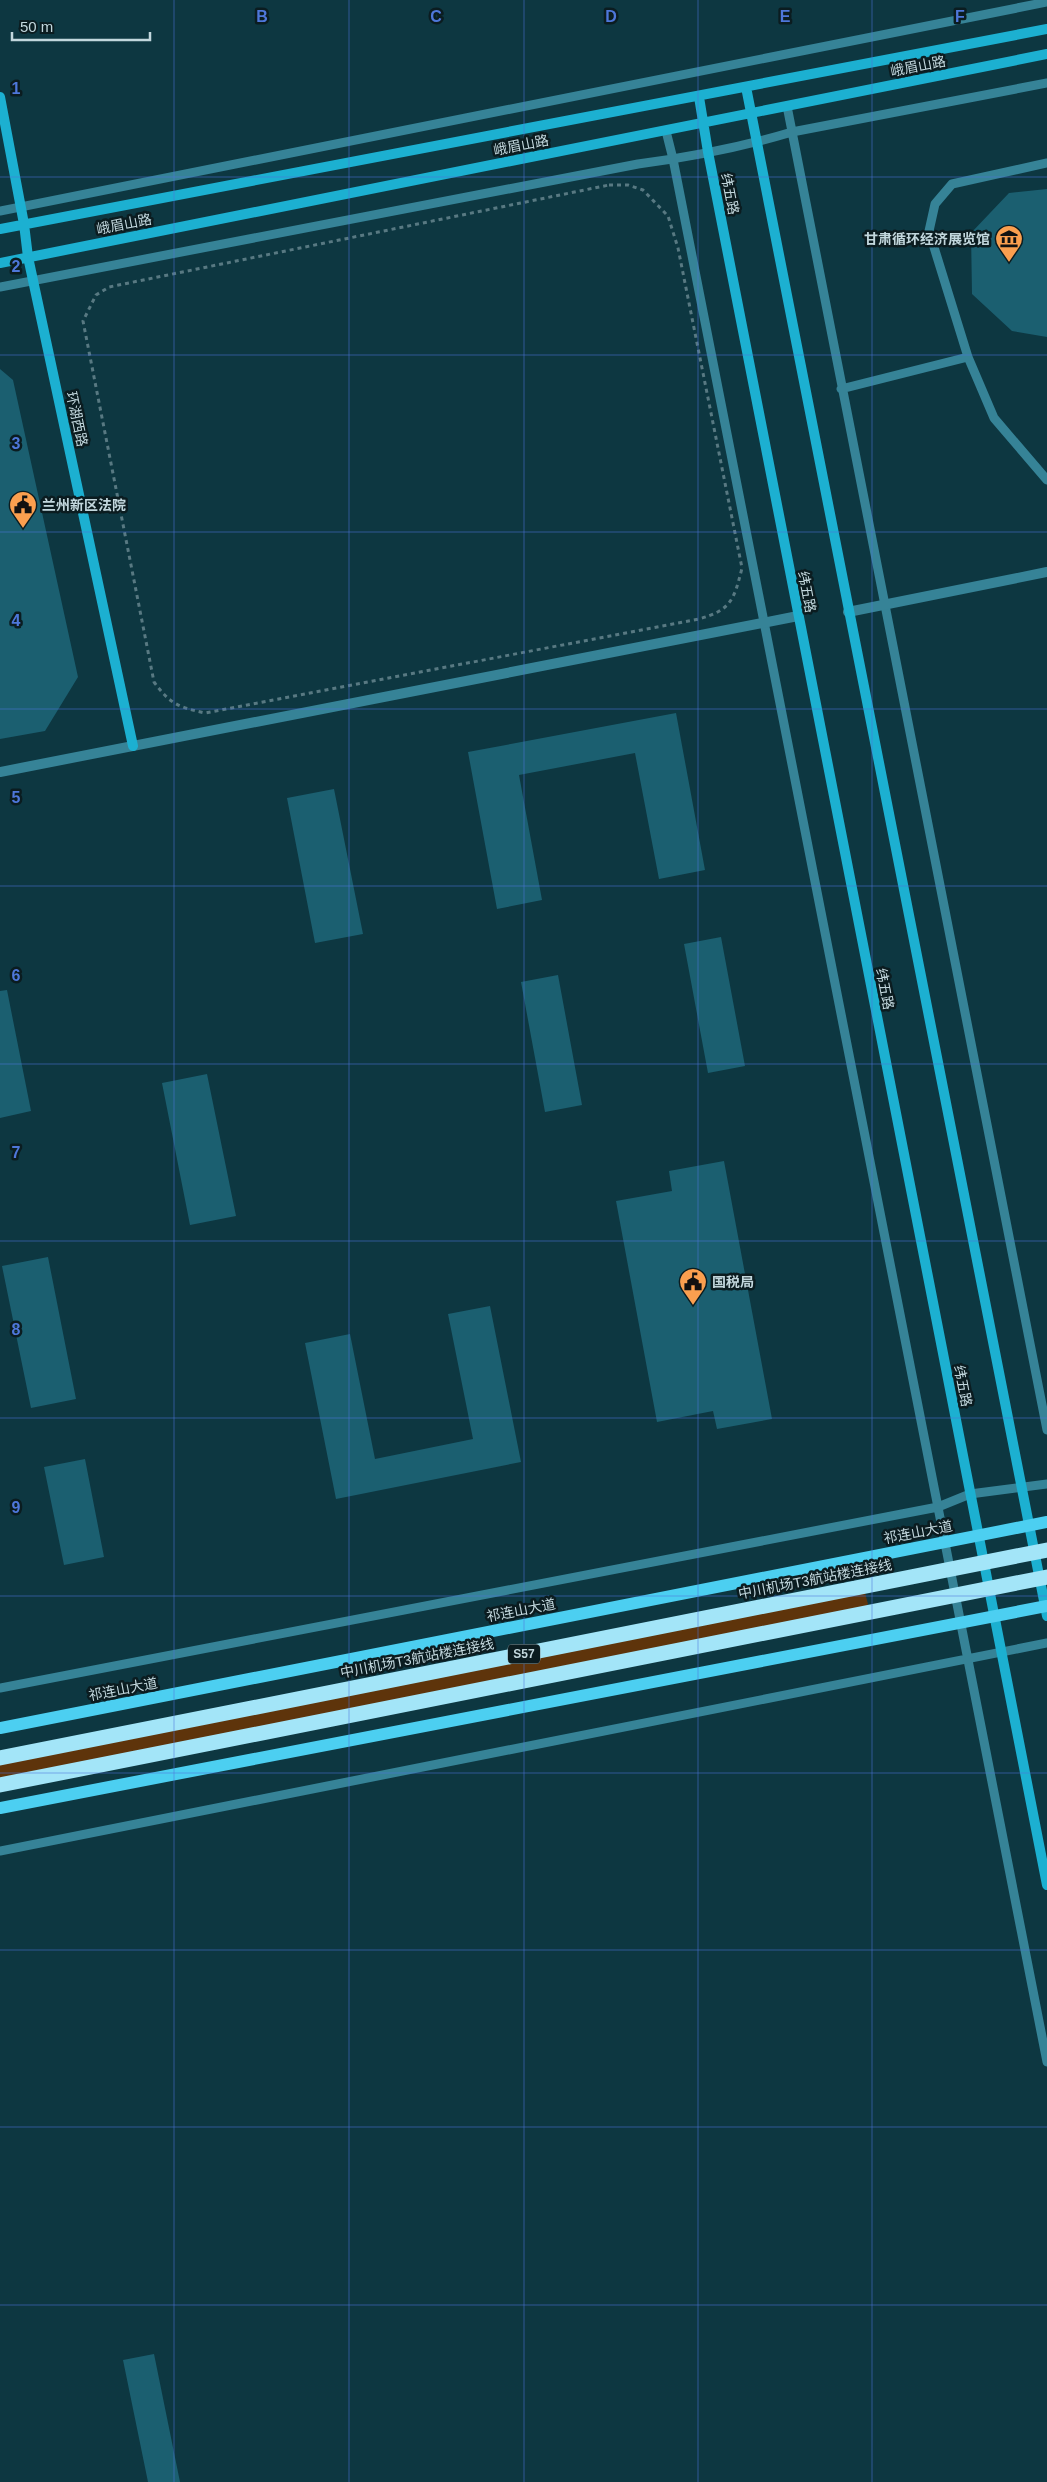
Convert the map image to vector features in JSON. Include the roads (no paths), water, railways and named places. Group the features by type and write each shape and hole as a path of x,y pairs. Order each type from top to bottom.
{"highway":[{"name":"中川机场T3航站楼连接线","path":"0,1758 1047,1550"},
{"name":"S57","path":"0,1785 1047,1577"}],"main road":[{"name":"祁连山大道","path":"0,1728 1047,1522"},
{"path":"0,1808 995,1616 1046,1609"}],"street":[{"name":"峨眉山路","path":"0,229 1047,29"},
{"name":"峨眉山路","path":"0,263 1047,54"},
{"path":"746,87 1046,1609"},
{"name":"环湖西路","path":"0,97 24,224 28,257 133,746"},
{"name":"纬五路","path":"699,97 798,616 1047,1885"},
{"path":"848,612 1047,572"},
{"path":"0,772 798,616"}],"lane":[{"path":"0,211 1047,2"},
{"path":"0,287 638,164 673,159 758,142 792,132 1047,83"},
{"path":"787,106 841,389 1047,1430"},
{"path":"666,130 1047,2062"},
{"path":"1047,163 952,184 935,204 929,231 968,357 994,418 1047,480"},
{"path":"841,389 968,357"},
{"path":"0,1688 938,1507 970,1494 1022,1489 1047,1484"},
{"path":"0,1851 1047,1644"}],"place":[{"name":"甘肃循环经济展览馆","path":"1009,263"},
{"name":"兰州新区法院","path":"23,529"},
{"name":"国税局","path":"693,1306"}]}
